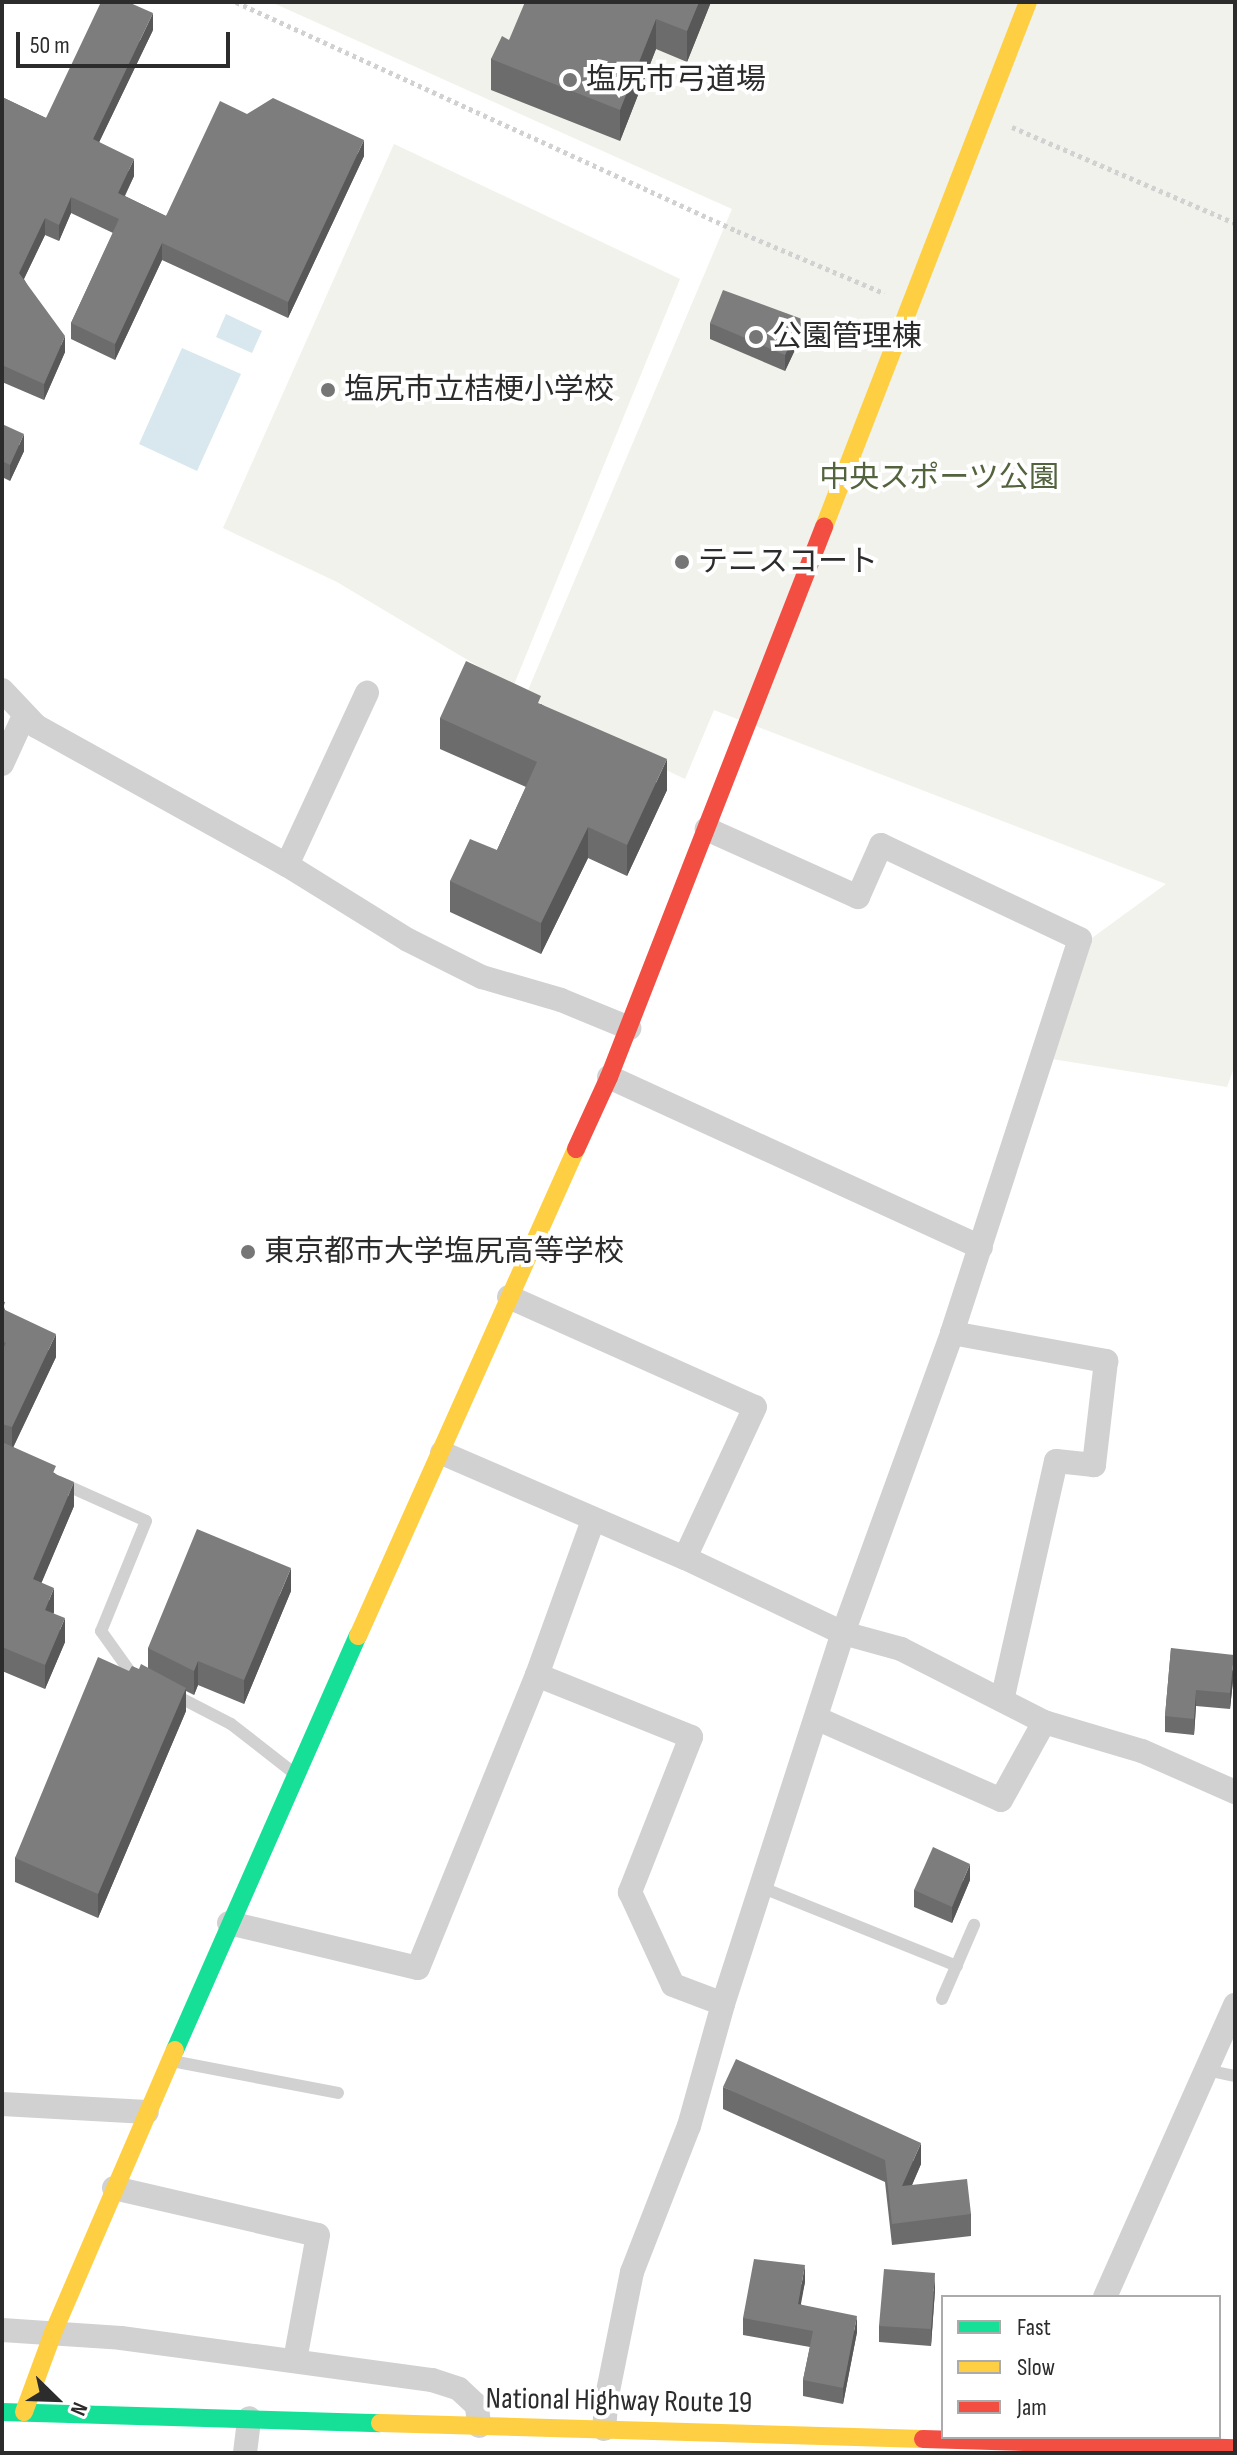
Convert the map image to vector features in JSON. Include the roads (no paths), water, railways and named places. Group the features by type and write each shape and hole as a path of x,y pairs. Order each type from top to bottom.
{"main road":[{"path":"24,2412 53,2333 229,1923 609,1077 1028,2"},
{"name":"National Highway Route 19","path":"2,2412 604,2429 862,2444 1062,2439 1235,2448"}],"street":[{"path":"2,690 24,716 287,865 362,915 482,977 561,1000 629,1028"},
{"path":"287,865 367,693"},
{"path":"2,764 24,716"},
{"path":"604,2429 607,2396 632,2272 689,2126 723,2004 843,1633 952,1333 1080,939 881,845 858,897 707,829"},
{"path":"609,1077 981,1247"},
{"path":"509,1297 755,1407 685,1558"},
{"path":"952,1333 1106,1361 1094,1465 1056,1461 1002,1700"},
{"path":"442,1453 685,1558 843,1633 901,1649 1044,1722 1142,1751 1235,1792"},
{"path":"229,1923 418,1968 537,1675 593,1520"},
{"path":"537,1675 691,1737 630,1892 673,1985 723,2004"},
{"path":"816,1718 1001,1800 1044,1722"},
{"path":"1106,2295 1235,2005"},
{"path":"2,2104 147,2112"},
{"path":"114,2188 318,2235 295,2360"},
{"path":"2,2330 295,2360 432,2380 459,2389 477,2406 479,2426"},
{"path":"245,2453 249,2418"}],"lane":[{"path":"45,1476 146,1521 101,1631 131,1673 231,1724 296,1775"},
{"path":"763,1888 957,1966"},
{"path":"942,1999 974,1925"},
{"path":"170,2060 338,2093"},
{"path":"1206,2070 1235,2076"}],"place":[{"name":"塩尻市弓道場","path":"570,80"},
{"name":"公園管理棟","path":"756,337"},
{"name":"塩尻市立桔梗小学校","path":"328,390"},
{"name":"テニスコート","path":"682,562"},
{"name":"東京都市大学塩尻高等学校","path":"248,1252"}],"park label":[{"name":"中央スポーツ公園","path":"939,478"}]}
